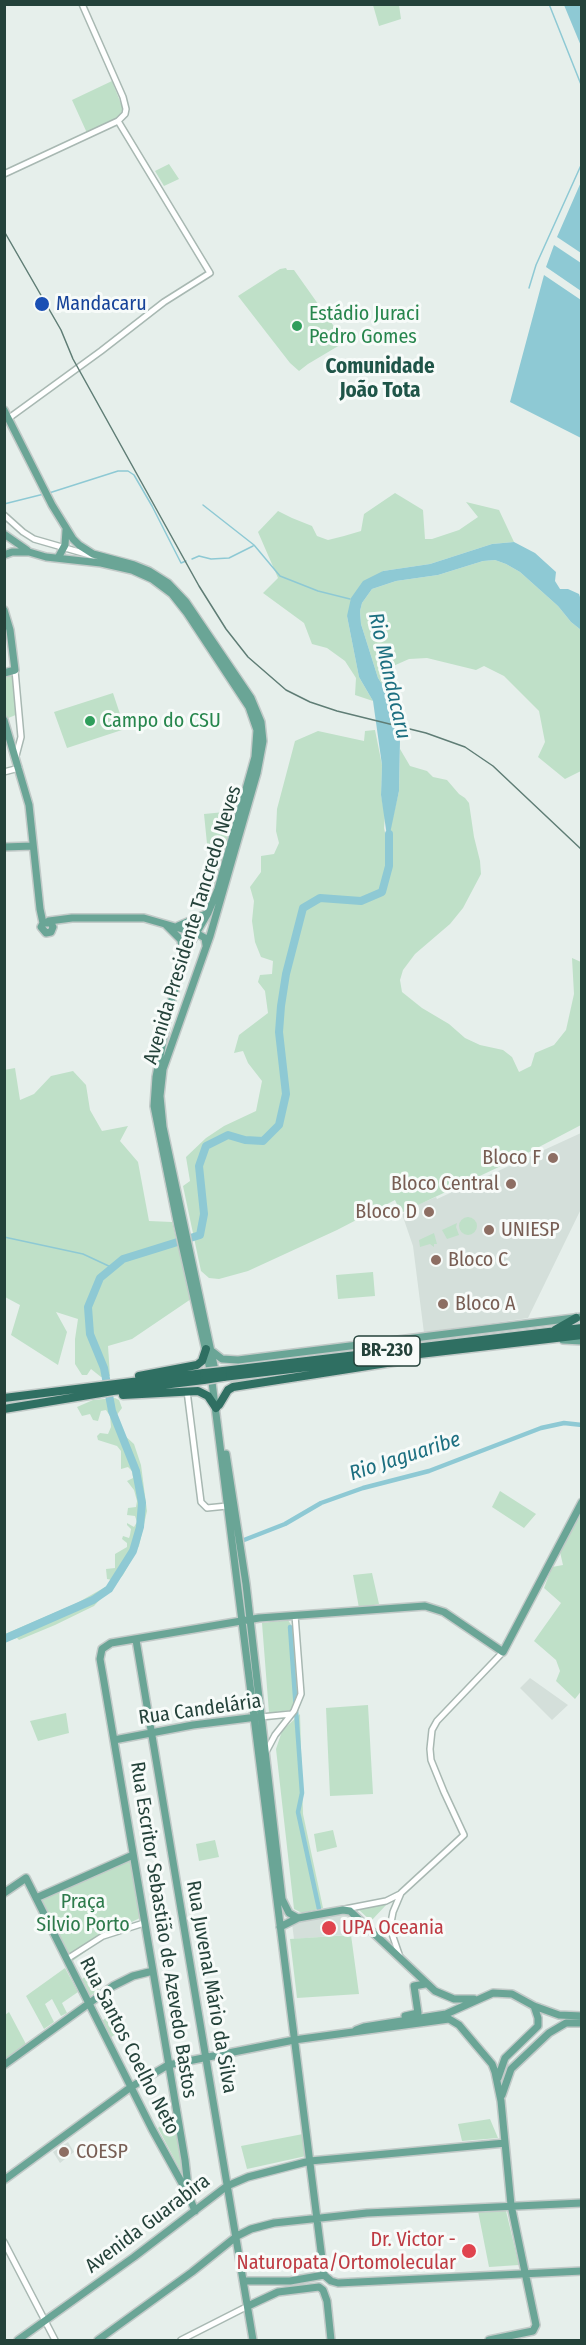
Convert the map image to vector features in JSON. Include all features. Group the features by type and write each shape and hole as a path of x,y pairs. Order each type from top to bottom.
{"highway":[{"path":"550,1335 579,1317"},
{"name":"BR-230","path":"214,1375 451,1352 582,1328"},
{"name":"BR-230","path":"111,1388 357,1355 550,1335 582,1335"},
{"path":"357,1355 372,1343"},
{"path":"4,1409 111,1388 197,1365 210,1351"},
{"path":"4,1398 111,1388 187,1391 204,1394 218,1406 228,1390 238,1386 377,1366 451,1352"}],"main road":[{"path":"4,410 66,530 79,545 103,558"},
{"path":"58,558 63,549 66,530"},
{"name":"Avenida Presidente Tancredo Neves","path":"4,534 29,552"},
{"name":"Avenida Presidente Tancredo Neves","path":"4,555 12,552 29,552 84,560 132,570 152,579 166,589 188,613 254,716 257,738 255,757 218,889 183,964 170,1005 156,1077 154,1106 210,1351 218,1406"},
{"name":"Avenida Presidente Tancredo Neves","path":"103,558 149,571 176,590 251,698 261,722 263,741 257,773 206,947 163,1069 160,1108 181,1226"},
{"path":"4,610 10,630 15,670 4,673"},
{"path":"4,720 29,805 40,909 48,924 77,918 138,917 178,926 196,933 205,938 206,947"},
{"path":"4,847 33,846"},
{"path":"178,926 208,913"},
{"path":"166,925 181,940 183,964"},
{"path":"170,1005 176,1015 183,1012"},
{"path":"210,1351 222,1359 232,1360 579,1317"},
{"path":"550,1335 582,1341"},
{"path":"218,1406 227,1506 246,1620"},
{"path":"218,1406 258,1717 280,1927 324,2275 338,2283"},
{"path":"136,1640 246,1620 425,1606 444,1612 503,1652 582,1502"},
{"name":"Rua Escritor Sebastião de Azevedo Bastos","path":"136,1640 111,1643 100,1653 189,2196 195,2211"},
{"name":"Rua Juvenal Mário da Silva","path":"136,1640 227,2186 245,2281 253,2340"},
{"path":"258,1717 266,1752 282,1899 289,1913 298,1918"},
{"name":"Rua Candelária","path":"114,1740 152,1732 258,1717"},
{"path":"36,1898 133,1855"},
{"name":"Rua Santos Coelho Neto","path":"4,1893 26,1878 131,2087 189,2196"},
{"path":"280,1927 298,1918 343,1910 354,1913 425,1984 444,1996 477,1999"},
{"path":"4,2065 122,1981 153,1971"},
{"path":"375,2025 418,2014 414,1986 425,1984"},
{"path":"4,2180 131,2087 168,2065 375,2025 446,2014 493,1992 512,1994 534,2006 559,2015 582,2016"},
{"path":"498,2082 505,2058 537,2026 538,2018 534,2006"},
{"path":"356,2030 364,2032 449,2019 459,2025 492,2064 501,2101 511,2205 536,2325 533,2331 489,2340"},
{"path":"501,2101 508,2075 537,2044 558,2026 572,2022 582,2023"},
{"name":"Avenida Guarabira","path":"18,2340 227,2186 265,2171 310,2161 505,2143"},
{"path":"98,2340 192,2272 237,2236 274,2223 511,2205 582,2203"},
{"path":"325,2294 330,2286 338,2283 582,2271"},
{"path":"245,2281 291,2281 324,2275"},
{"path":"281,2291 291,2281"},
{"path":"248,2306 281,2291 317,2286 325,2294 331,2340"}],"street":[{"path":"4,174 122,119 126,110 123,97 82,4"},
{"path":"9,418 164,302 210,273 118,121"},
{"name":"Avenida Presidente Tancredo Neves","path":"4,515 30,537 63,549 103,558"},
{"path":"15,670 21,736 16,756"},
{"path":"4,772 19,768"},
{"path":"187,1391 202,1505 210,1508 227,1506"},
{"path":"266,1752 275,1735 294,1710 302,1687 295,1615"},
{"path":"343,1910 386,1901 401,1893 465,1835 437,1777 431,1760 430,1741 437,1721 503,1652"},
{"name":"Rua Candelária","path":"258,1717 294,1710"},
{"path":"400,1959 390,1928 393,1912 401,1893"},
{"path":"67,1959 103,1936 144,1923"},
{"path":"4,2242 55,2340"},
{"path":"181,2340 248,2306"}],"shaded area":[{"name":"UNIESP","path":"581,1133 581,1209 528,1318 424,1333 413,1246 402,1214 418,1208 417,1205 436,1197 437,1199"},
{"path":"530,1678 568,1705 552,1720 520,1688"},
{"name":"UPA Oceania","path":"350,1913 371,1933 294,1939 292,1923"},
{"name":"COESP","path":"68,2142 74,2152 60,2163 53,2152"}],"green space":[{"path":"373,5 399,5 401,19 379,26"},
{"path":"112,81 123,109 117,120 87,133 72,100"},
{"path":"169,164 179,179 164,186 155,171"},
{"name":"Estádio Juraci Pedro Gomes","path":"280,269 294,270 345,342 299,371 290,363 238,296"},
{"path":"395,493 423,510 425,539 459,530 478,517 466,502 499,510 514,542 492,544 430,564 383,571 347,616 359,677 373,701 355,695 356,678 345,661 327,648 312,644 304,623 263,593 278,578 258,532 278,511 312,526 317,536 328,540 344,536 361,531 364,514"},
{"path":"495,560 520,572 581,630 581,771 565,779 538,757 545,742 539,711 504,676 484,666 476,670 427,658 409,659 391,667 388,693 378,678 361,624 360,611 362,603 372,589 396,581 438,575 483,561"},
{"path":"14,673 18,714 6,719 4,675"},
{"name":"Campo do CSU","path":"113,693 125,729 67,748 54,712"},
{"path":"375,730 382,765 381,795 387,842 399,791 400,749 410,766 427,771 433,777 447,780 469,803 480,861 481,874 463,908 450,924 415,954 403,970 400,980 402,992 422,1008 449,1024 465,1038 480,1045 503,1050 512,1057 519,1072 531,1066 535,1053 554,1045 566,1030 574,994 572,958 581,962 581,1125 518,1158 401,1213 395,1200 248,1271 219,1279 209,1278 201,1271 183,1186 190,1181 186,1157 206,1138 224,1126 256,1111 262,1081 248,1063 243,1051 234,1053 239,1035 268,1013 265,991 258,982 260,975 272,974 273,961 261,957 255,942 252,921 254,901 250,887 261,872 261,856 274,854 279,843 276,831 277,809 295,741 318,731 364,741 365,731"},
{"path":"235,811 234,815 212,893 204,814"},
{"path":"15,1068 20,1100 34,1094 51,1076 73,1071 86,1085 90,1110 102,1131 128,1126 120,1141 138,1162 149,1221 172,1222 191,1299 132,1339 108,1346 110,1376 101,1377 91,1369 87,1375 82,1375 75,1364 78,1319 56,1312 67,1332 58,1365 11,1335 20,1305 5,1297 4,1070"},
{"path":"468,1217 474,1220 477,1226 474,1232 468,1235 462,1232 459,1226 462,1220"},
{"path":"457,1223 459,1235 447,1239 442,1230"},
{"path":"434,1233 437,1244 434,1244 434,1247 430,1244 420,1247 419,1240"},
{"path":"373,1272 375,1296 338,1299 336,1275"},
{"path":"115,1398 119,1400 122,1408 116,1416 123,1434 134,1444 141,1465 147,1511 139,1546 123,1575 94,1606 19,1640 17,1638 5,1642 5,1634 77,1603 107,1586 112,1580 107,1579 106,1569 115,1568 115,1554 127,1547 127,1543 122,1539 123,1536 129,1538 130,1535 131,1529 127,1523 134,1527 137,1522 135,1516 127,1515 128,1508 136,1507 137,1501 134,1490 127,1481 133,1478 132,1471 128,1467 121,1469 121,1451 117,1446 98,1440 97,1436 100,1433 108,1434 111,1427 110,1416 106,1410 101,1411 98,1421 93,1420 90,1414 82,1416 77,1407 93,1400"},
{"path":"500,1491 536,1514 524,1528 492,1507"},
{"path":"581,1508 582,1690 575,1699 556,1681 560,1671 556,1660 534,1641 561,1603 544,1588 552,1567 563,1565 560,1552"},
{"path":"372,1573 379,1604 359,1608 353,1575"},
{"path":"288,1620 295,1631 300,1695 290,1710 269,1713 262,1623"},
{"path":"368,1705 373,1794 330,1796 326,1708"},
{"path":"66,1713 69,1733 38,1741 30,1721"},
{"path":"300,1714 303,1814 323,1908 302,1913 294,1909 276,1749 282,1731"},
{"path":"333,1830 337,1847 317,1852 314,1834"},
{"path":"215,1840 219,1857 199,1861 196,1844"},
{"name":"Praça Silvio Porto","path":"130,1860 140,1918 115,1930 70,1963 37,1899"},
{"path":"387,1904 371,1921 358,1909"},
{"path":"351,1935 359,1994 297,1998 290,1939"},
{"path":"65,1968 78,1992 62,2003 67,2013 61,2016 52,1999 45,2004 54,2022 44,2029 26,1996"},
{"path":"90,1973 99,1990 90,1996 82,1979"},
{"path":"9,2012 27,2046 5,2062 5,2015"},
{"path":"111,2014 120,2031 110,2038 102,2021"},
{"path":"177,2113 186,2181 158,2128"},
{"path":"490,2119 498,2138 462,2141 458,2124"},
{"path":"303,2134 306,2156 247,2169 241,2146"},
{"path":"478,2211 506,2211 519,2265 489,2267"}],"water":[{"path":"564,5 581,5 581,46"},
{"path":"581,182 581,253 557,237"},
{"path":"554,245 581,263 581,291 546,267"},
{"path":"544,275 581,300 581,438 510,402"},
{"name":"Rio Mandacaru","path":"514,542 535,553 556,572 555,581 560,589 568,589 579,594 581,630 520,572 495,560 483,561 438,575 396,581 372,589 362,603 361,624 378,678 388,693 400,740 399,791 388,843 381,795 382,765 373,701 359,677 347,616 351,598 363,581 383,571 430,564 492,544"}],"waterway":[{"path":"549,4 582,87"},
{"path":"529,288 536,265 582,163"},
{"path":"49,493 118,471 128,471 134,475 152,506 181,563 186,561"},
{"path":"4,504 44,494"},
{"path":"203,505 254,545 280,576 318,591 350,599"},
{"path":"192,559 199,556 211,559 229,558 253,546"},
{"name":"Rio Mandacaru","path":"4,1639 93,1600 109,1589 133,1551 140,1527 142,1503 136,1471 112,1411 104,1368 90,1334 88,1307 100,1278 123,1259 200,1235 204,1214 199,1166 206,1146 228,1135 245,1140 263,1141 279,1125 286,1094 279,1032 281,1006 286,974 303,908 320,898 361,901 382,892 389,866 389,834"},
{"path":"4,1237 83,1254 113,1268"},
{"name":"Rio Jaguaribe","path":"244,1540 285,1524 321,1503 363,1488 429,1471 541,1428 564,1423 582,1425"},
{"path":"290,1627 302,1793 298,1812 319,1909"}],"tram line":[{"path":"4,231 61,330 73,359 199,586 226,629 248,657 286,690 310,702 426,733 465,747 493,766 582,850"}],"place":[{"name":"Mandacaru","path":"42,304"},
{"name":"Estádio Juraci Pedro Gomes","path":"297,326"},
{"name":"Campo do CSU","path":"90,721"},
{"name":"Bloco F","path":"553,1158"},
{"name":"Bloco Central","path":"511,1184"},
{"name":"Bloco D","path":"429,1212"},
{"name":"UNIESP","path":"489,1230"},
{"name":"Bloco C","path":"436,1260"},
{"name":"Bloco A","path":"443,1304"},
{"name":"UPA Oceania","path":"329,1928"},
{"name":"COESP","path":"64,2152"},
{"name":"Dr. Victor - Naturopata/Ortomolecular","path":"469,2251"}],"district":[{"name":"Comunidade João Tota","path":"380,379"}]}
